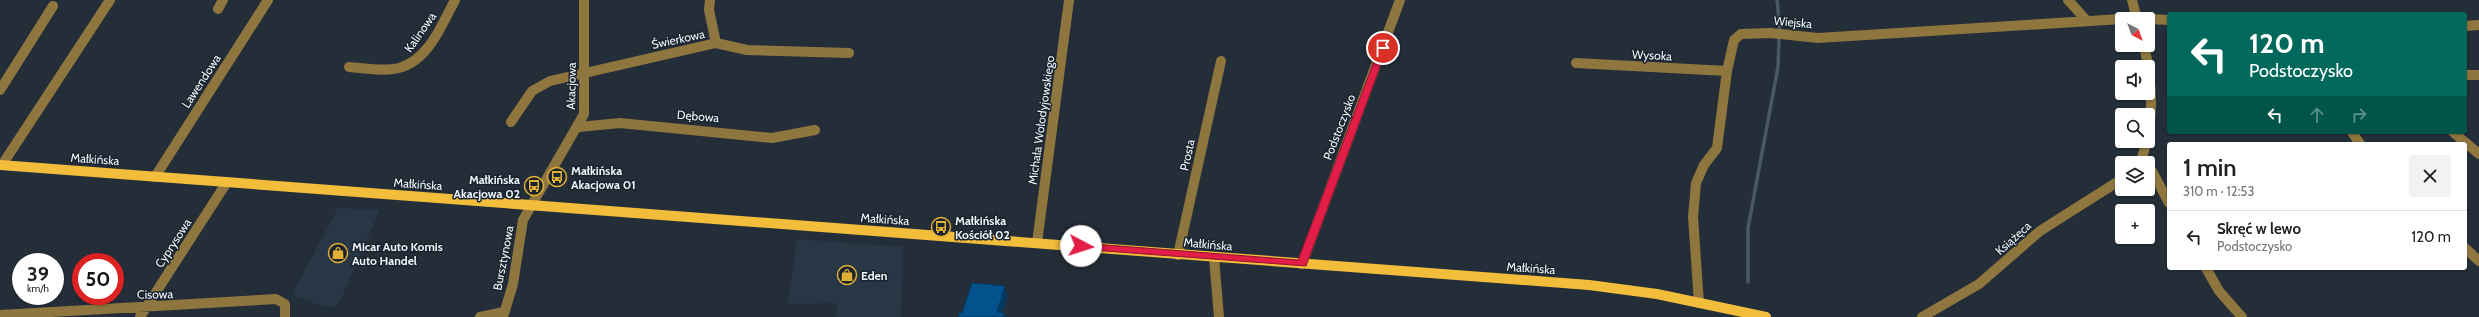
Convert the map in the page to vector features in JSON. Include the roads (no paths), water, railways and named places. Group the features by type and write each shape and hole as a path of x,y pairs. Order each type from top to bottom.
{"main road":[{"name":"Małkińska","path":"1,165 1038,243 1214,258 1589,285 1657,294 1766,317"}],"street":[{"path":"1,165 110,0"},
{"path":"218,9 224,0"},
{"name":"Lawendowa","path":"155,177 268,0"},
{"name":"Kalinowa","path":"349,67 400,68 414,62 422,54 455,0"},
{"name":"Akacjowa","path":"532,206 578,127 584,111 584,0"},
{"path":"710,0 709,10 716,43"},
{"name":"Michała Wołodyjowskiego","path":"1038,243 1069,0"},
{"name":"Podstoczysko","path":"1302,264 1308,243 1400,0"},
{"path":"2068,0 2088,21"},
{"path":"2132,0 2135,12"},
{"path":"0,90 52,6"},
{"name":"Wiejska","path":"1699,303 1693,217 1696,183 1704,165 1717,148 1727,71 1734,40 1741,34 1770,33 1818,38 2115,19"},
{"path":"2155,19 2167,20"},
{"path":"2467,26 2479,25"},
{"name":"Świerkowa","path":"511,122 529,95 540,86 584,72 716,43 748,50 849,53"},
{"path":"2144,156 2148,147 2153,100 2151,72 2146,52"},
{"name":"Prosta","path":"1178,254 1221,61"},
{"name":"Wysoka","path":"1576,63 1727,71"},
{"path":"2467,75 2479,75"},
{"name":"Dębowa","path":"578,127 620,123 746,134 772,138 815,130"},
{"path":"2455,134 2465,142"},
{"path":"2467,144 2479,154"},
{"path":"2155,176 2166,193"},
{"name":"Cyprysowa","path":"140,317 227,182"},
{"name":"Książęca","path":"1922,317 1979,284 2040,231 2115,183"},
{"name":"Bursztynowa","path":"504,315 513,284 523,220 532,206"},
{"path":"2467,250 2479,261"},
{"path":"1214,258 1218,317"},
{"path":"2207,270 2219,291 2242,317"},
{"name":"Cisowa","path":"0,315 147,306 164,307 276,299 284,304 285,317"},
{"path":"480,317 504,315"}],"waterway":[{"path":"1777,0 1780,30"},
{"path":"1748,282 1748,228 1778,67 1779,39"}],"place":[{"name":"Małkińska Akacjowa 01","path":"557,177"},
{"name":"Małkińska Akacjowa 02","path":"534,186"},
{"name":"Małkińska Kościół 02","path":"941,227"},
{"name":"Micar Auto Komis Auto Handel","path":"338,253"},
{"name":"Eden","path":"847,275"}]}
